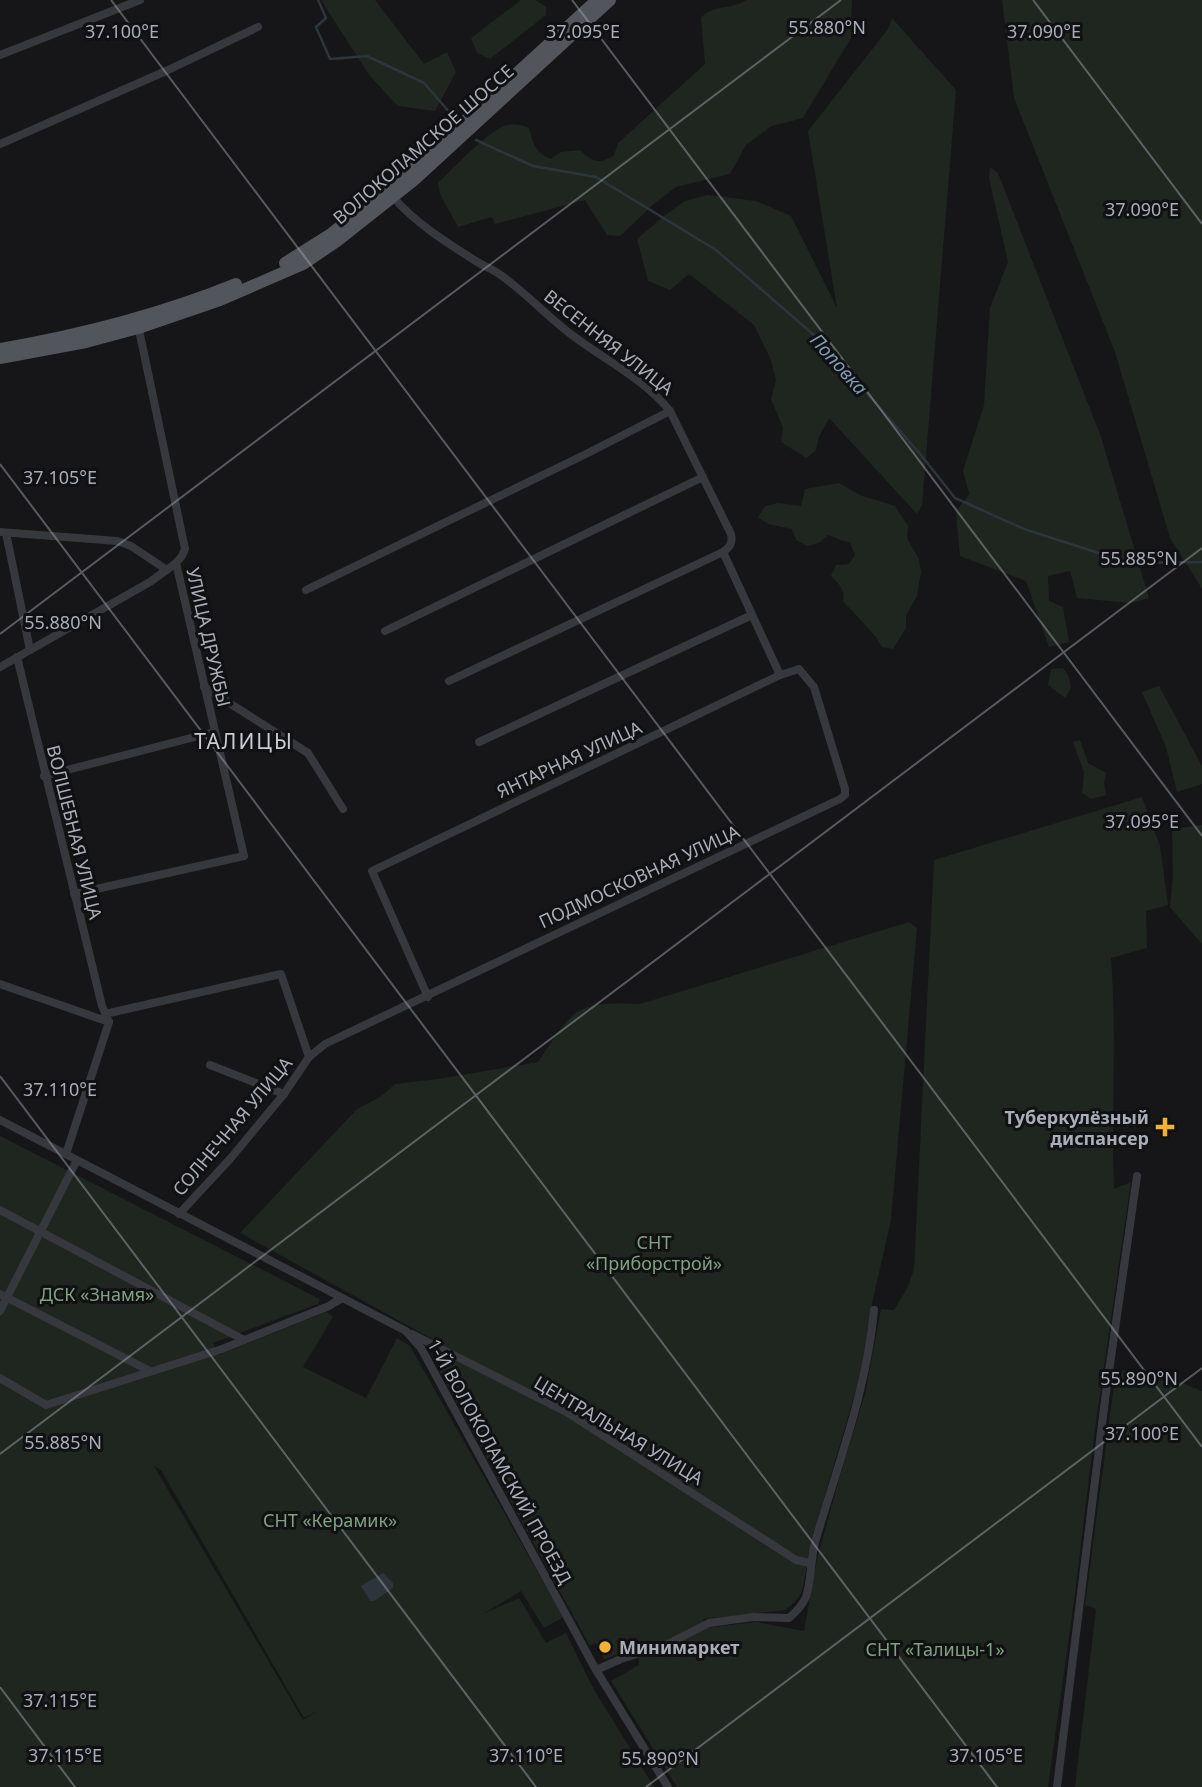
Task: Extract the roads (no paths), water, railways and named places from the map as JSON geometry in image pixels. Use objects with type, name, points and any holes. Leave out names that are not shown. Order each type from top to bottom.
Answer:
[{"type":"main road","name":"ВОЛОКОЛАМСКОЕ ШОССЕ","points":[[0,358],[86,342],[137,324],[281,266],[313,247],[407,174],[597,0]]},
{"type":"main road","name":"ВОЛОКОЛАМСКОЕ ШОССЕ","points":[[0,349],[137,324],[220,300],[303,264],[393,197],[610,0]]},
{"type":"street","points":[[0,55],[140,0]]},
{"type":"street","points":[[0,144],[258,27]]},
{"type":"street","name":"ВЕСЕННЯЯ УЛИЦА","points":[[393,197],[400,206],[437,234],[479,263],[501,274],[572,335],[646,387],[670,411],[731,534],[729,547],[723,552],[780,676]]},
{"type":"street","name":"УЛИЦА ДРУЖБЫ","points":[[74,894],[244,856],[176,563],[185,549],[137,324]]},
{"type":"street","points":[[306,590],[574,461],[670,411]]},
{"type":"street","points":[[385,631],[703,477]]},
{"type":"street","points":[[30,650],[3,533],[117,541],[131,546],[167,570]]},
{"type":"street","points":[[449,681],[723,552]]},
{"type":"street","points":[[0,667],[176,563]]},
{"type":"street","points":[[479,742],[752,615]]},
{"type":"street","name":"ВОЛШЕБНАЯ УЛИЦА","points":[[17,657],[44,776],[107,1018]]},
{"type":"street","name":"ПОДМОСКОВНАЯ УЛИЦА","points":[[309,1058],[325,1044],[845,795],[814,687],[799,669],[780,676]]},
{"type":"street","name":"ЯНТАРНАЯ УЛИЦА","points":[[428,997],[372,871],[780,676]]},
{"type":"street","points":[[204,687],[308,753],[343,809]]},
{"type":"street","points":[[44,776],[214,732]]},
{"type":"street","points":[[0,985],[107,1018],[281,974],[309,1058]]},
{"type":"street","points":[[66,1154],[107,1018]]},
{"type":"street","name":"СОЛНЕЧНАЯ УЛИЦА","points":[[178,1214],[284,1094],[309,1058]]},
{"type":"street","points":[[210,1065],[284,1094]]},
{"type":"street","name":"1-Й ВОЛОКОЛАМСКИЙ ПРОЕЗД","points":[[0,1120],[407,1331],[426,1356],[596,1670],[668,1787]]},
{"type":"street","points":[[0,1311],[3,1296],[77,1160]]},
{"type":"street","points":[[1057,1787],[1106,1392],[1137,1176]]},
{"type":"street","points":[[0,1210],[244,1340]]},
{"type":"street","points":[[3,1296],[150,1371]]},
{"type":"street","points":[[0,1378],[46,1405],[244,1340],[329,1306],[342,1298]]},
{"type":"street","points":[[596,1670],[666,1645],[709,1623],[753,1617],[789,1618],[798,1611],[805,1598],[810,1563],[859,1398],[871,1349],[874,1310]]},
{"type":"street","name":"ЦЕНТРАЛЬНАЯ УЛИЦА","points":[[407,1331],[568,1413],[796,1560],[810,1563]]},
{"type":"waterway","name":"Поповка","points":[[318,0],[326,18],[316,27],[330,59],[367,56],[424,83],[451,114]]},
{"type":"waterway","name":"Поповка","points":[[476,140],[533,166],[596,177],[716,250],[823,343],[955,498],[1024,529],[1130,563],[1202,562]]},
{"type":"place","name":"Туберкулёзный диспансер","points":[[1165,1127]]},
{"type":"place","name":"Минимаркет","points":[[605,1647]]},
{"type":"district","name":"ТАЛИЦЫ","points":[[244,741]]},
{"type":"park label","name":"СНТ «Приборстрой»","points":[[654,1252]]},
{"type":"park label","name":"ДСК «Знамя»","points":[[97,1294]]},
{"type":"park label","name":"СНТ «Керамик»","points":[[330,1520]]},
{"type":"park label","name":"СНТ «Талицы-1»","points":[[935,1649]]}]
